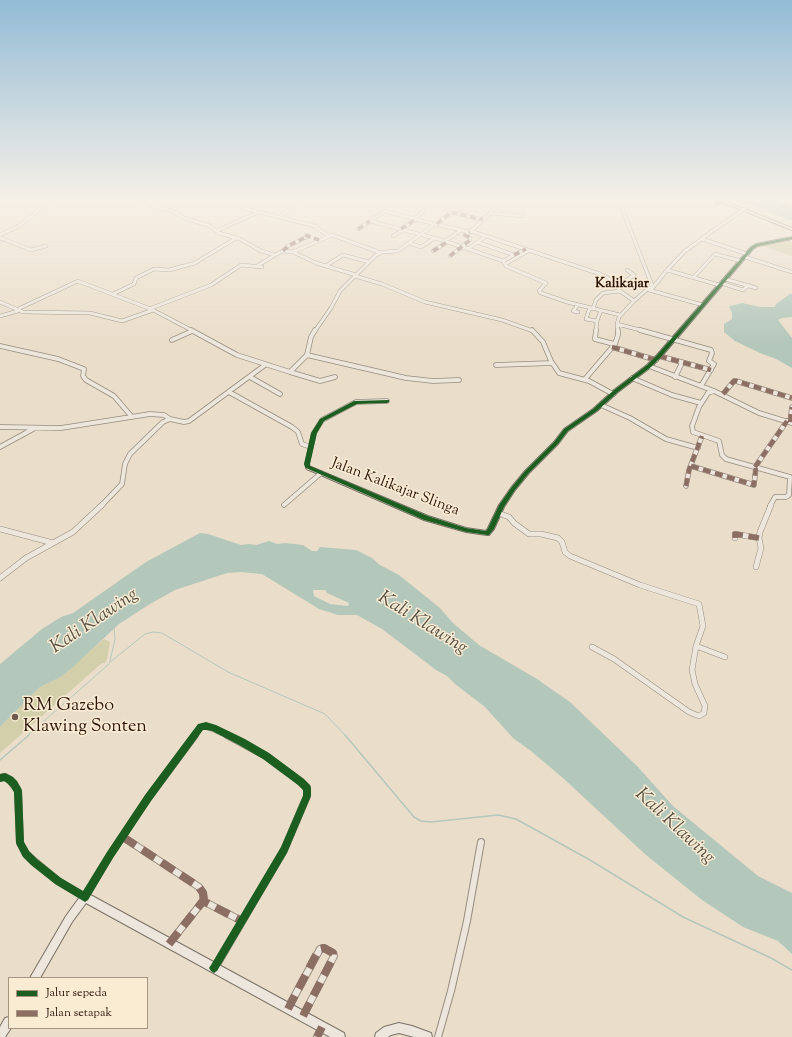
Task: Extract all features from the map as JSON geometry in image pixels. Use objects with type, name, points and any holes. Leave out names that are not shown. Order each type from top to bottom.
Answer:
[{"type":"street","points":[[23,246],[31,250],[45,246]]},
{"type":"street","points":[[113,294],[134,284],[136,278],[154,269],[169,270],[195,263],[222,246]]},
{"type":"street","points":[[252,246],[275,255]]},
{"type":"street","points":[[258,266],[283,251],[288,246]]},
{"type":"street","points":[[294,252],[306,246]]},
{"type":"street","points":[[362,246],[381,253]]},
{"type":"street","points":[[290,372],[307,354],[310,340],[314,332],[331,308],[340,291],[369,262],[381,253],[398,250],[405,246]]},
{"type":"street","points":[[432,251],[439,246]]},
{"type":"street","points":[[468,249],[471,246]]},
{"type":"street","points":[[490,246],[514,255]]},
{"type":"street","points":[[504,251],[512,246]]},
{"type":"street","points":[[518,246],[600,274],[610,280],[620,291],[634,301]]},
{"type":"street","points":[[637,246],[643,262],[646,264],[652,285],[649,290]]},
{"type":"street","points":[[585,379],[618,338],[618,324],[620,315],[634,301],[658,283],[678,257],[692,246]]},
{"type":"street","points":[[722,246],[792,272]]},
{"type":"street","name":"Jalan Kalikajar Slinga","points":[[309,468],[426,518],[466,530],[484,533],[490,531],[498,513],[513,489],[566,430],[601,405],[658,358],[720,284],[755,246]]},
{"type":"street","points":[[450,256],[463,247],[503,262],[546,283],[539,291],[541,293],[578,305],[620,315]]},
{"type":"street","points":[[503,262],[514,255],[528,250]]},
{"type":"street","points":[[503,262],[528,250]]},
{"type":"street","points":[[283,251],[294,252],[316,263],[327,265],[382,284],[425,302],[502,320],[532,330],[543,342],[552,363],[558,372],[585,379],[613,394]]},
{"type":"street","points":[[694,277],[715,254],[741,261]]},
{"type":"street","points":[[327,265],[343,255],[369,262]]},
{"type":"street","points":[[0,302],[17,310],[90,313],[122,321],[211,285],[241,265],[262,267]]},
{"type":"street","points":[[617,287],[634,275],[626,270]]},
{"type":"street","points":[[667,270],[743,290],[748,285]]},
{"type":"street","points":[[725,279],[756,288]]},
{"type":"street","points":[[0,316],[17,310],[75,281],[81,281],[157,312],[237,355],[320,381],[335,377]]},
{"type":"street","points":[[649,290],[703,305]]},
{"type":"street","points":[[597,321],[586,319],[589,310],[593,308],[601,295],[620,291]]},
{"type":"street","points":[[578,305],[573,311],[578,312]]},
{"type":"street","points":[[601,310],[597,321],[595,339],[613,346],[711,370]]},
{"type":"street","points":[[618,324],[711,350],[712,353],[709,361],[714,364],[701,386]]},
{"type":"street","points":[[172,340],[192,331]]},
{"type":"street","points":[[0,346],[58,359],[84,369],[83,376],[86,380],[114,396],[132,417]]},
{"type":"street","points":[[307,354],[406,378],[433,381],[459,380]]},
{"type":"street","points":[[496,365],[552,363]]},
{"type":"street","points":[[0,427],[61,428],[160,414],[170,419],[184,422],[189,421],[265,365]]},
{"type":"street","points":[[676,377],[681,365]]},
{"type":"street","points":[[649,366],[722,394],[759,413],[790,422]]},
{"type":"street","points":[[250,377],[280,394]]},
{"type":"street","points":[[632,378],[672,395],[701,403]]},
{"type":"street","points":[[722,394],[734,381],[736,381],[792,398]]},
{"type":"street","points":[[714,391],[708,393],[701,403],[692,429],[696,434],[719,441],[722,455],[726,459],[790,477],[789,495],[786,497],[775,497],[773,499],[759,538],[761,548],[756,568]]},
{"type":"street","points":[[229,392],[292,427],[298,432],[303,445],[311,447]]},
{"type":"street","points":[[309,468],[307,464],[314,433],[318,425],[328,415],[356,402],[387,401]]},
{"type":"street","points":[[601,405],[630,418],[666,439],[698,448]]},
{"type":"street","points":[[691,466],[754,485],[756,467],[790,422],[792,407]]},
{"type":"street","points":[[0,578],[26,558],[73,532],[115,494],[122,484],[125,464],[130,454],[163,422],[170,419]]},
{"type":"street","points":[[0,447],[34,428]]},
{"type":"street","points":[[686,486],[691,466],[702,436]]},
{"type":"street","points":[[284,505],[321,473]]},
{"type":"street","points":[[498,513],[507,516],[530,534],[541,534],[550,538],[558,538],[562,542],[564,550],[570,556],[640,585],[700,604],[703,626],[692,663],[693,677],[706,706],[704,713],[699,716],[689,712],[614,659],[592,648]]},
{"type":"street","points":[[0,529],[53,543]]},
{"type":"street","points":[[735,538],[735,534],[759,538]]},
{"type":"street","points":[[696,646],[725,657]]},
{"type":"street","points":[[36,977],[69,919],[162,779],[201,728],[209,727],[229,735],[255,749],[275,762],[305,786],[308,791],[284,850],[214,968]]},
{"type":"street","points":[[2,776],[14,784],[18,791],[18,833],[20,843],[26,854],[58,881],[340,1037]]},
{"type":"street","points":[[123,836],[199,887],[203,893],[204,901]]},
{"type":"street","points":[[438,1037],[452,991],[467,921],[481,842]]},
{"type":"street","points":[[170,944],[200,904],[204,901]]},
{"type":"street","points":[[204,901],[242,921]]},
{"type":"street","points":[[288,1008],[316,955],[320,949],[324,948],[333,953],[333,958],[303,1016]]},
{"type":"street","points":[[0,1036],[8,1024]]},
{"type":"street","points":[[317,1037],[322,1027]]},
{"type":"street","points":[[380,1037],[388,1031],[399,1028],[412,1031],[426,1037]]},
{"type":"shaded area","points":[[764,246],[792,246],[792,256]]},
{"type":"shaded area","points":[[104,639],[110,642],[105,663],[102,663],[0,753],[0,727],[40,687],[59,678]]},
{"type":"water","points":[[792,294],[792,317],[778,320],[792,338],[792,368],[776,359],[735,341],[724,332],[724,324],[732,319],[732,312],[729,307],[742,303],[760,307],[775,307],[776,304]]},
{"type":"water","name":"Kali Klawing","points":[[200,533],[208,534],[241,545],[256,545],[269,541],[277,544],[285,543],[303,545],[312,551],[317,551],[320,547],[356,550],[372,558],[380,565],[399,575],[440,608],[453,623],[479,645],[537,679],[570,702],[638,767],[673,806],[758,876],[792,893],[792,954],[778,941],[743,927],[702,900],[646,855],[564,779],[513,738],[485,707],[447,676],[436,670],[382,629],[357,615],[338,615],[319,609],[262,574],[241,572],[227,573],[175,590],[150,604],[119,624],[59,678],[40,687],[0,727],[0,664],[42,629],[61,617],[73,613],[146,562]],"holes":[[[314,590],[325,590],[327,593],[349,603],[348,606],[330,604],[314,596]]]},
{"type":"waterway","name":"Kali Klawing","points":[[110,661],[115,639],[114,627]]},
{"type":"waterway","points":[[109,663],[145,634],[153,632],[162,633],[228,672],[325,714],[346,736]]},
{"type":"waterway","points":[[27,736],[109,664]]},
{"type":"waterway","points":[[0,760],[29,735]]},
{"type":"waterway","points":[[345,735],[414,817],[421,821],[431,822],[498,815],[516,819],[590,860],[683,917],[771,958],[792,970]]},
{"type":"marked path","points":[[283,251],[288,246]]},
{"type":"marked path","points":[[433,251],[440,246]]},
{"type":"marked path","points":[[450,256],[462,246]]},
{"type":"marked path","points":[[514,255],[526,249]]},
{"type":"marked path","points":[[612,347],[656,360]]},
{"type":"marked path","points":[[659,356],[711,370]]},
{"type":"marked path","points":[[723,394],[734,381],[736,381],[792,398]]},
{"type":"marked path","points":[[790,422],[792,407]]},
{"type":"marked path","points":[[755,467],[787,421]]},
{"type":"marked path","points":[[686,486],[689,470],[702,436]]},
{"type":"marked path","points":[[691,466],[754,485],[756,467]]},
{"type":"marked path","points":[[735,538],[735,534],[759,538]]},
{"type":"marked path","points":[[123,837],[199,887],[203,893],[204,901]]},
{"type":"marked path","points":[[169,944],[203,901],[242,921]]},
{"type":"marked path","points":[[288,1009],[316,955],[320,949],[324,948],[333,953],[333,958],[303,1016]]},
{"type":"marked path","points":[[317,1037],[322,1027]]},
{"type":"cycle path","points":[[387,401],[356,402],[322,420],[314,433],[307,464],[308,467],[426,518],[466,530],[487,533],[491,529],[501,506],[513,489],[527,472],[556,443],[566,430],[595,410],[616,391],[649,366],[755,246]]},
{"type":"cycle path","points":[[0,778],[5,777],[10,780],[18,791],[20,843],[26,854],[58,881],[85,897],[110,855],[148,798],[201,727],[206,726],[213,728],[242,742],[266,756],[301,782],[307,788],[307,796],[284,850],[214,968]]},
{"type":"place","name":"RM Gazebo Klawing Sonten","points":[[15,717]]},
{"type":"district","name":"Kalikajar","points":[[622,285]]}]
